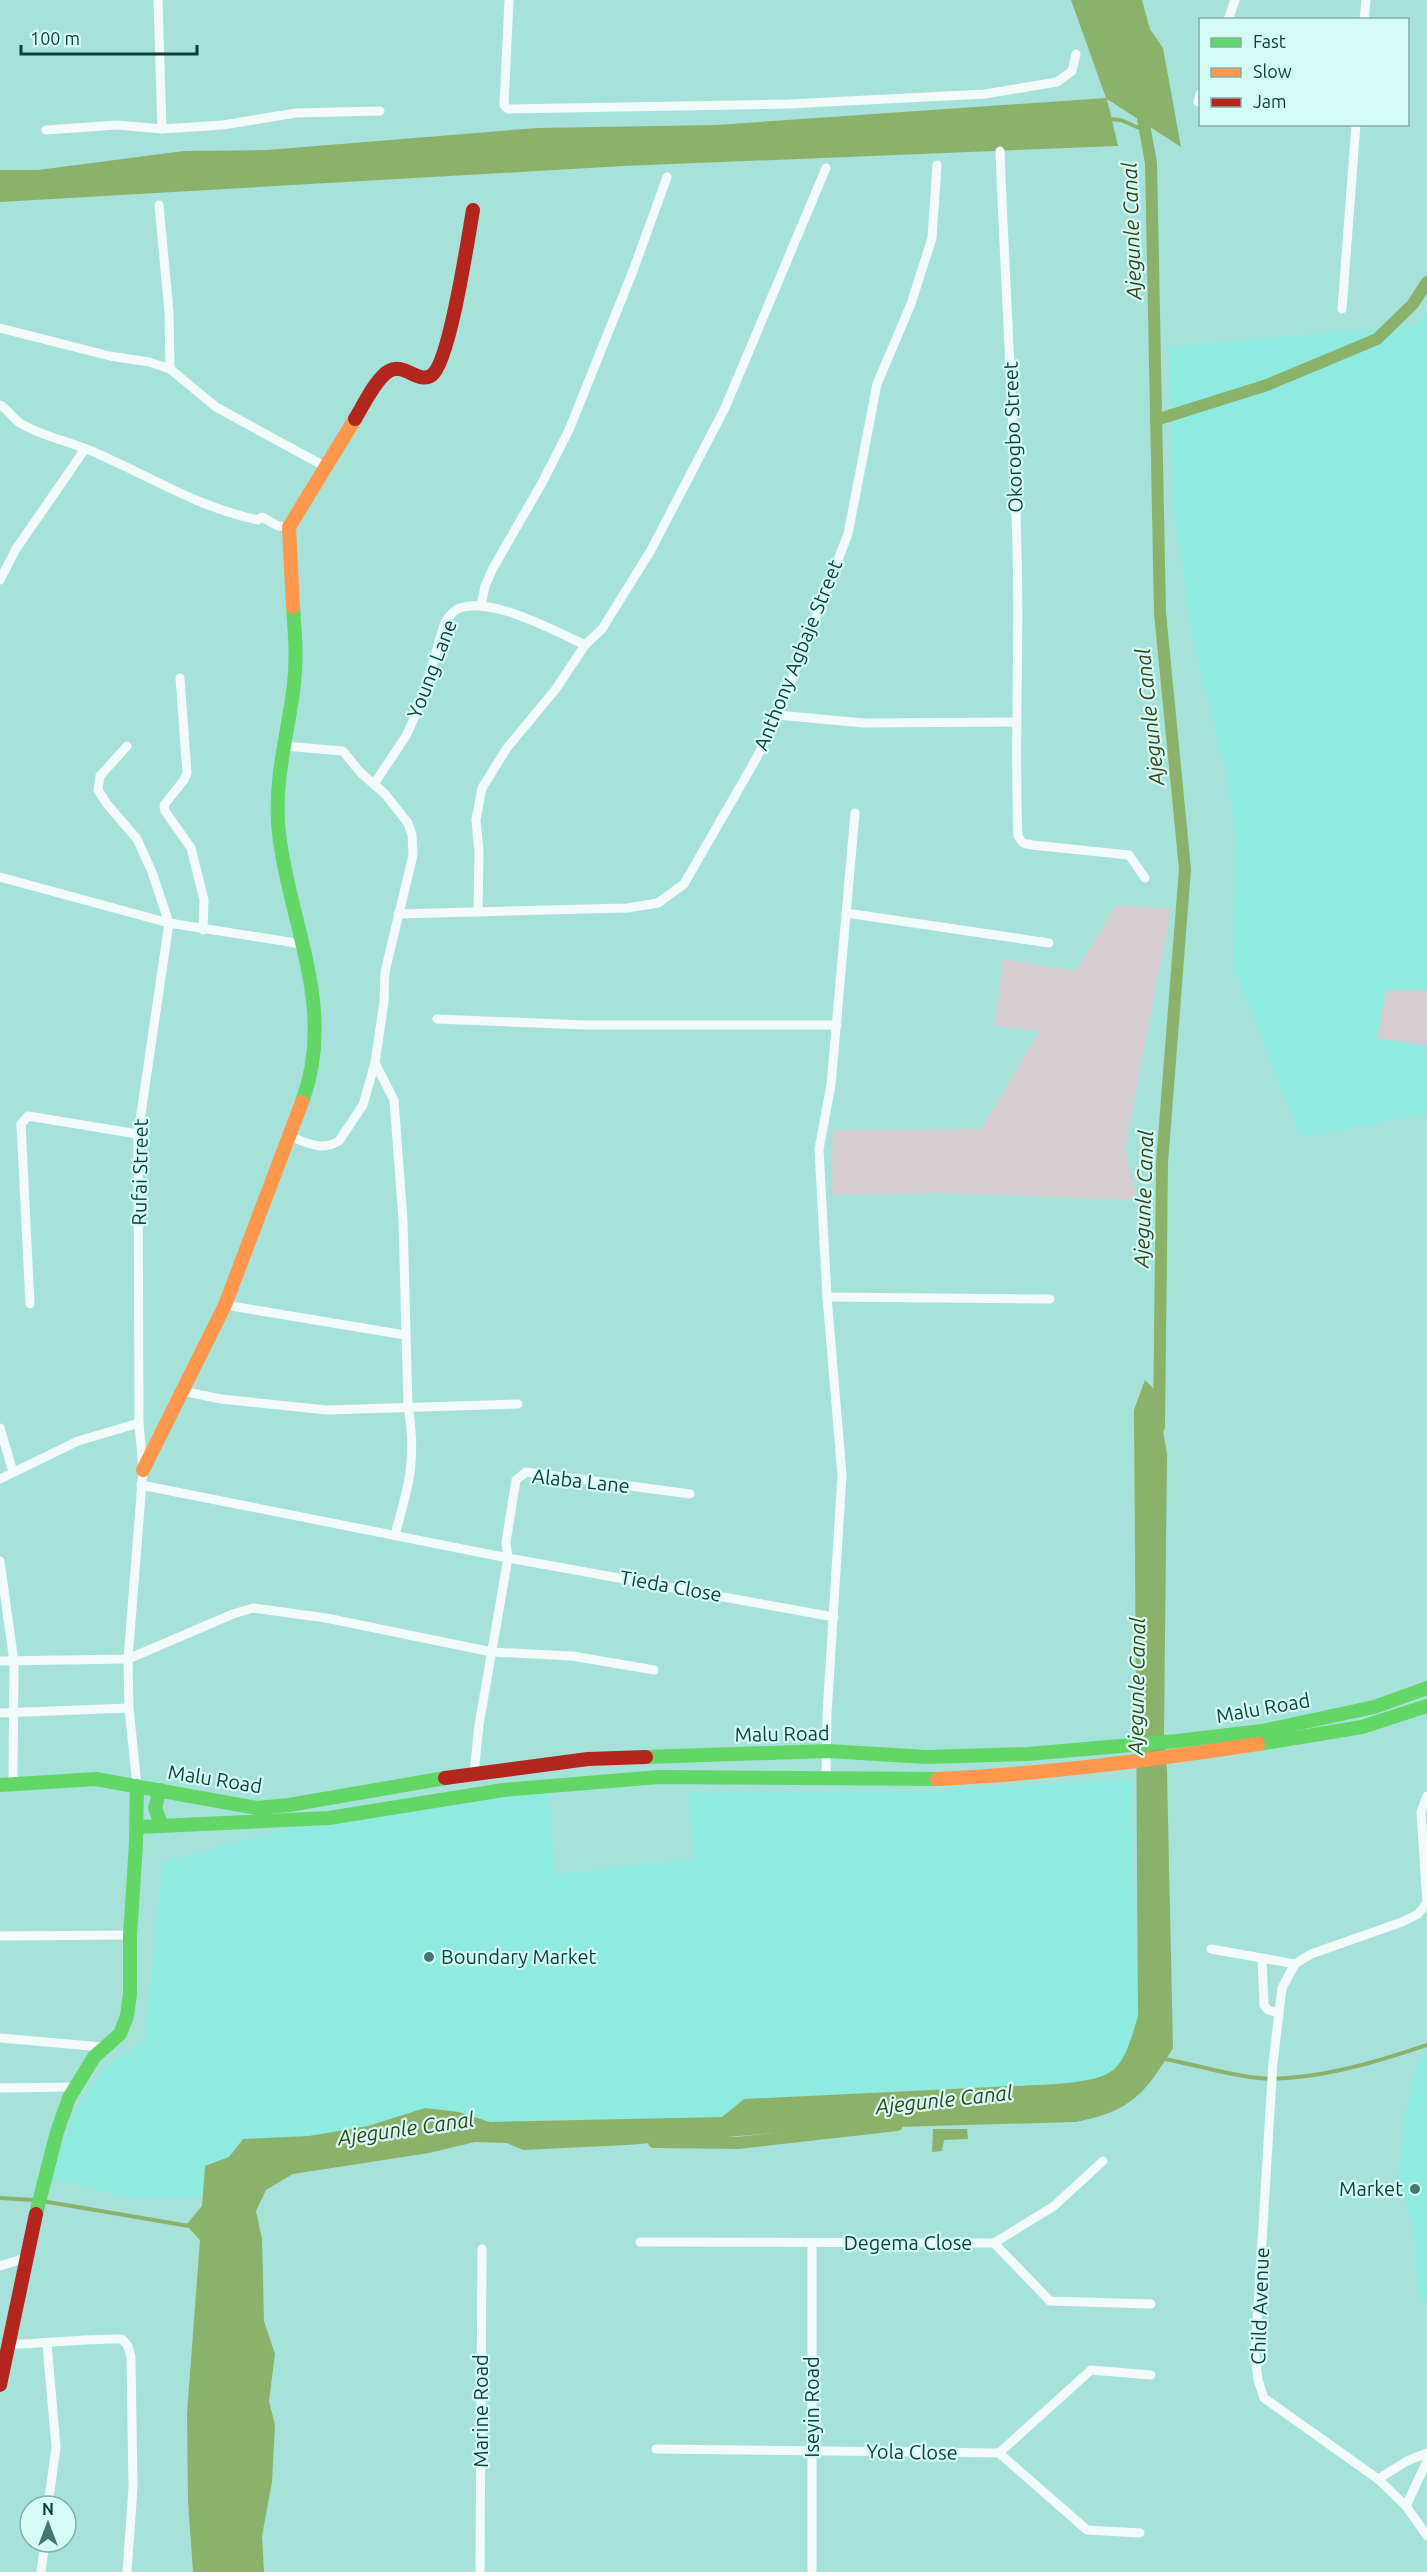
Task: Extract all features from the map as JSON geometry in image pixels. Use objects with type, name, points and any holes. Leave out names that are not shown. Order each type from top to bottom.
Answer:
[{"type":"main road","points":[[143,1470],[225,1305],[260,1218],[288,1136],[309,1084],[315,1046],[316,1017],[313,986],[287,887],[279,832],[277,789],[279,767],[294,686],[296,653],[289,527],[324,466],[389,368],[398,367],[420,377],[431,376],[437,371],[450,329],[473,210]]},
{"type":"main road","name":"Malu Road","points":[[139,1827],[329,1818],[503,1790],[659,1777],[926,1780],[1022,1775],[1124,1764],[1178,1748],[1374,1707],[1427,1688]]},
{"type":"main road","name":"Malu Road","points":[[7,1784],[96,1779],[257,1808],[289,1805],[503,1769],[641,1756],[828,1751],[926,1757],[1028,1754],[1123,1745],[1178,1748],[1352,1729],[1427,1706]]},
{"type":"main road","points":[[503,1769],[503,1790]]},
{"type":"main road","points":[[0,2385],[32,2229],[47,2168],[73,2087],[103,2047],[119,2037],[124,2027],[129,2003],[130,1935],[139,1827],[132,1785]]},
{"type":"main road","points":[[160,1790],[155,1808],[162,1826]]},
{"type":"street","points":[[158,0],[162,129]]},
{"type":"street","points":[[509,0],[508,50],[502,95],[504,105],[508,109],[789,104],[985,94],[1057,82],[1072,71],[1076,54]]},
{"type":"street","points":[[1229,18],[1235,0]]},
{"type":"street","points":[[1364,18],[1366,0]]},
{"type":"street","points":[[46,130],[117,125],[162,129],[223,125],[296,113],[380,111]]},
{"type":"street","points":[[1342,309],[1356,126]]},
{"type":"street","name":"Okorogbo Street","points":[[1000,151],[1017,549],[1019,653],[1015,770],[1018,836],[1023,843],[1123,853],[1133,858],[1145,878]]},
{"type":"street","name":"Anthony Agbaje Street","points":[[398,914],[627,908],[658,903],[684,884],[756,759],[778,715],[848,534],[877,384],[911,304],[932,238],[937,165]]},
{"type":"street","points":[[478,912],[476,820],[482,788],[507,748],[555,690],[585,645],[602,629],[651,550],[725,408],[826,168]]},
{"type":"street","points":[[481,606],[485,586],[493,568],[542,483],[569,429],[633,271],[667,177]]},
{"type":"street","points":[[159,205],[169,312],[170,369]]},
{"type":"street","points":[[0,328],[110,356],[149,362],[170,369],[216,407],[324,466]]},
{"type":"street","points":[[0,405],[8,410],[18,422],[85,449],[186,498],[235,515],[258,520],[262,517],[278,526],[289,527]]},
{"type":"street","points":[[0,580],[16,549],[85,449]]},
{"type":"street","name":"Young Lane","points":[[374,784],[406,736],[420,703],[449,615],[457,609],[481,606],[525,616],[585,645]]},
{"type":"street","points":[[180,678],[187,773],[164,805],[165,811],[191,848],[204,900],[203,930]]},
{"type":"street","points":[[778,715],[863,723],[1016,722]]},
{"type":"street","points":[[127,746],[100,776],[98,790],[137,839],[152,872],[169,923]]},
{"type":"street","points":[[284,746],[343,751],[408,823],[412,835],[413,855],[385,972],[384,1002],[375,1063],[363,1105],[339,1141],[326,1148],[288,1136]]},
{"type":"street","points":[[826,1778],[827,1714],[842,1475],[827,1296],[819,1149],[831,1085],[855,813]]},
{"type":"street","points":[[0,877],[169,923],[302,944]]},
{"type":"street","points":[[846,913],[1049,944]]},
{"type":"street","name":"Rufai Street","points":[[132,1785],[128,1659],[143,1470],[139,1423],[138,1134],[169,923]]},
{"type":"street","points":[[437,1019],[585,1025],[837,1025]]},
{"type":"street","points":[[375,1063],[394,1100],[403,1220],[408,1407],[413,1435],[413,1459],[409,1485],[395,1534]]},
{"type":"street","points":[[30,1304],[21,1124],[28,1116],[138,1134]]},
{"type":"street","points":[[827,1296],[1050,1299]]},
{"type":"street","points":[[225,1305],[405,1335]]},
{"type":"street","points":[[182,1391],[221,1399],[327,1410],[518,1404]]},
{"type":"street","points":[[0,1479],[78,1441],[139,1423]]},
{"type":"street","points":[[0,1428],[13,1472]]},
{"type":"street","name":"Alaba Lane","points":[[508,1558],[506,1542],[513,1490],[516,1480],[526,1472],[690,1494]]},
{"type":"street","name":"Tieda Close","points":[[141,1485],[508,1558],[834,1617]]},
{"type":"street","points":[[474,1773],[479,1725],[508,1558]]},
{"type":"street","points":[[0,1562],[14,1662],[7,1784]]},
{"type":"street","points":[[0,1661],[128,1659],[233,1614],[253,1608],[326,1618],[492,1652],[572,1656],[654,1670]]},
{"type":"street","points":[[0,1713],[129,1708]]},
{"type":"street","points":[[1211,1949],[1295,1964],[1311,1954],[1402,1922],[1418,1914],[1427,1903],[1421,1812],[1427,1796]]},
{"type":"street","points":[[0,1935],[130,1935]]},
{"type":"street","points":[[1262,1959],[1264,2005],[1270,2012],[1279,2013]]},
{"type":"street","name":"Child Avenue","points":[[1295,1964],[1282,1988],[1273,2062],[1255,2354],[1258,2380],[1264,2398],[1378,2479],[1406,2506],[1427,2536]]},
{"type":"street","points":[[0,2038],[103,2047]]},
{"type":"street","points":[[0,2088],[73,2087]]},
{"type":"street","points":[[994,2243],[1054,2206],[1103,2161]]},
{"type":"street","name":"Degema Close","points":[[639,2242],[994,2243],[1050,2301],[1152,2304]]},
{"type":"street","name":"Iseyin Road","points":[[812,2243],[812,2572]]},
{"type":"street","name":"Marine Road","points":[[480,2572],[482,2249]]},
{"type":"street","points":[[0,2266],[25,2258]]},
{"type":"street","points":[[10,2344],[122,2339],[128,2346],[131,2357],[133,2488],[127,2572]]},
{"type":"street","points":[[47,2344],[56,2447],[50,2494]]},
{"type":"street","points":[[1140,2533],[1087,2530],[999,2453],[1091,2370],[1150,2374]]},
{"type":"street","name":"Yola Close","points":[[656,2449],[999,2453]]},
{"type":"street","points":[[1378,2479],[1407,2461],[1427,2453]]},
{"type":"street","points":[[1406,2506],[1427,2461]]},
{"type":"street","points":[[41,2572],[43,2554]]},
{"type":"shaded area","points":[[1427,314],[1427,1113],[1301,1138],[1234,967],[1235,828],[1227,777],[1193,641],[1174,510],[1169,347],[1416,325]]},
{"type":"shaded area","points":[[1116,905],[1171,909],[1125,1147],[1137,1200],[939,1193],[831,1195],[833,1130],[981,1129],[1040,1031],[995,1026],[1003,959],[1076,971]]},
{"type":"shaded area","points":[[1386,990],[1427,990],[1427,1046],[1377,1038]]},
{"type":"shaded area","points":[[1131,1779],[1138,2016],[1129,2047],[1119,2066],[1098,2080],[744,2099],[722,2117],[490,2122],[459,2112],[309,2136],[243,2139],[229,2157],[205,2167],[202,2197],[125,2197],[51,2178],[75,2112],[93,2084],[113,2061],[145,2041],[163,1862],[315,1821],[549,1791],[555,1874],[694,1860],[688,1793],[927,1791]]},
{"type":"shaded area","name":"Market","points":[[1427,2054],[1427,2299],[1418,2298],[1414,2230],[1398,2176],[1405,2115],[1419,2058]]},
{"type":"water","points":[[1071,0],[1142,0],[1150,29],[1163,48],[1181,147],[1107,99],[1118,146],[623,166],[0,202],[0,170],[38,170],[184,151],[267,150],[537,128],[716,125],[1106,98]]},
{"type":"water","points":[[1145,1380],[1156,1391],[1167,1454],[1164,1733],[1167,1772],[1173,2048],[1153,2078],[1144,2089],[1123,2106],[1095,2118],[1076,2122],[825,2129],[627,2145],[523,2150],[507,2143],[475,2142],[429,2153],[293,2174],[266,2190],[256,2211],[262,2239],[264,2321],[275,2354],[269,2401],[275,2425],[272,2482],[262,2536],[264,2572],[193,2572],[188,2501],[187,2413],[200,2240],[186,2225],[202,2206],[205,2166],[229,2157],[243,2139],[309,2136],[368,2126],[425,2108],[459,2112],[490,2122],[722,2117],[744,2099],[1057,2084],[1093,2079],[1114,2070],[1127,2050],[1138,2016],[1134,1410]]},
{"type":"water","points":[[933,2129],[967,2129],[968,2139],[944,2140],[942,2151],[932,2152]]},
{"type":"waterway","name":"Ajegunle Canal","points":[[1141,107],[1151,163],[1160,613],[1185,869],[1162,1163],[1159,1427]]},
{"type":"waterway","points":[[1109,119],[1121,120],[1146,131]]},
{"type":"waterway","points":[[1156,420],[1267,385],[1377,339],[1413,304],[1427,282]]},
{"type":"waterway","points":[[1164,2059],[1250,2077],[1293,2078],[1363,2065],[1427,2045]]},
{"type":"waterway","name":"Ajegunle Canal","points":[[654,2142],[738,2143],[897,2125]]},
{"type":"waterway","points":[[0,2198],[35,2200]]},
{"type":"waterway","points":[[42,2201],[189,2226]]},
{"type":"traffic: fast","points":[[293,607],[295,674],[282,758],[278,814],[285,868],[308,968],[313,1001],[315,1034],[312,1068],[302,1102]]},
{"type":"traffic: fast","points":[[646,1757],[828,1751],[926,1757],[1028,1754],[1177,1741],[1262,1731],[1374,1707],[1427,1688]]},
{"type":"traffic: fast","points":[[1258,1744],[1362,1727],[1427,1706]]},
{"type":"traffic: fast","points":[[139,1827],[329,1818],[503,1790],[659,1777],[937,1779]]},
{"type":"traffic: fast","points":[[0,1785],[96,1779],[257,1808],[289,1805],[445,1778]]},
{"type":"traffic: fast","points":[[36,2214],[57,2132],[69,2098],[94,2057],[120,2034],[127,2016],[130,1994],[130,1936],[137,1786]]},
{"type":"traffic: fast","points":[[160,1790],[155,1808],[162,1826]]},
{"type":"traffic: slow","points":[[293,607],[289,527],[355,419]]},
{"type":"traffic: slow","points":[[143,1470],[225,1305],[302,1102]]},
{"type":"traffic: slow","points":[[937,1779],[1098,1766],[1258,1744]]},
{"type":"traffic: jam","points":[[355,419],[375,386],[389,371],[400,369],[417,376],[427,377],[432,375],[439,365],[452,324],[473,210]]},
{"type":"traffic: jam","points":[[445,1778],[588,1759],[646,1757]]},
{"type":"traffic: jam","points":[[0,2385],[36,2214]]},
{"type":"place","name":"Boundary Market","points":[[429,1957]]},
{"type":"place","name":"Market","points":[[1415,2189]]}]
